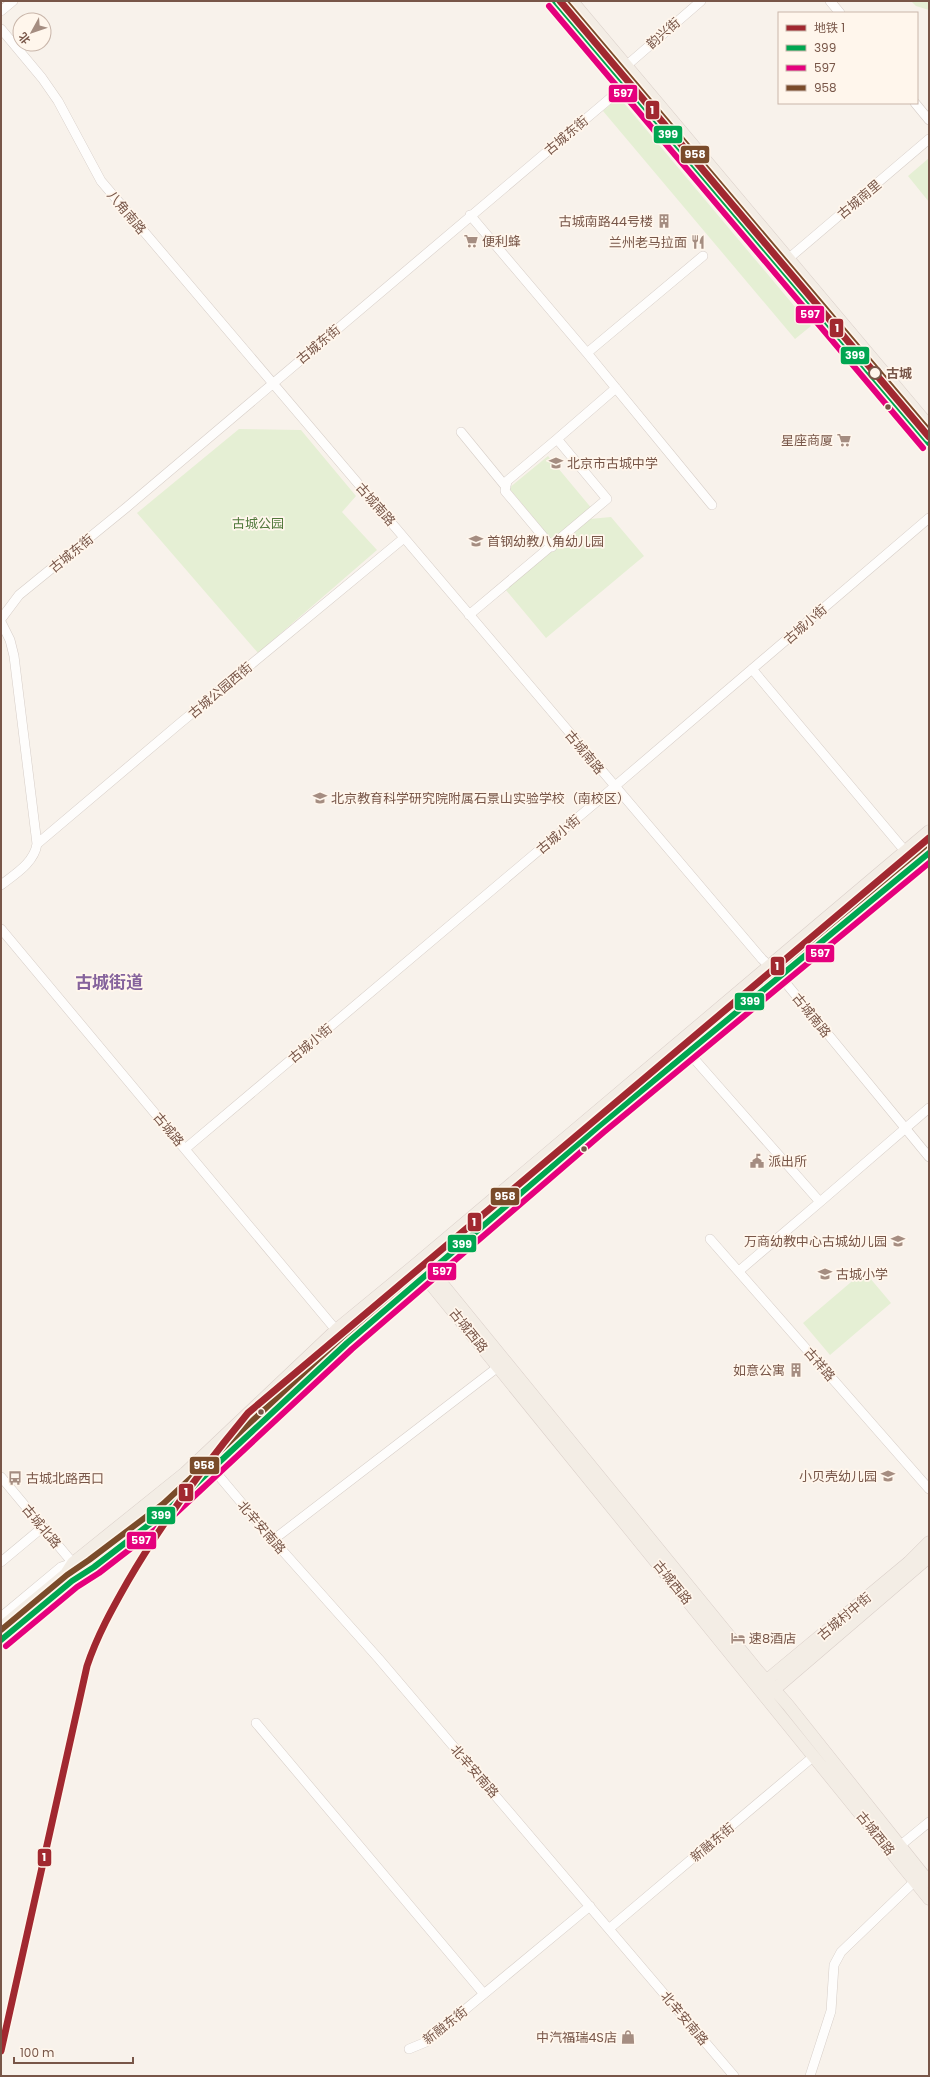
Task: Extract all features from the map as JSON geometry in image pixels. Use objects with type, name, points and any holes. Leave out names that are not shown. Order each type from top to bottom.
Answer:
[{"type":"main road","points":[[556,1],[929,443]]},
{"type":"main road","points":[[572,1],[929,426]]},
{"type":"main road","points":[[1,1628],[66,1574],[73,1563],[185,1473],[336,1330],[419,1262],[929,831]]},
{"type":"main road","points":[[1,1640],[82,1574],[168,1510],[347,1343],[428,1273],[599,1126],[929,853]]},
{"type":"main road","name":"古城西路","points":[[419,1262],[896,1849],[915,1881],[929,1899]]},
{"type":"main road","name":"古城西路","points":[[428,1273],[498,1367],[766,1688],[814,1756],[896,1849],[929,1882]]},
{"type":"main road","name":"古城村中街","points":[[766,1688],[909,1562],[929,1542]]},
{"type":"main road","name":"古城村中街","points":[[766,1688],[929,1557]]},
{"type":"street","points":[[1,11],[13,1]]},
{"type":"street","name":"韵兴街","points":[[626,66],[700,1]]},
{"type":"street","points":[[830,1],[839,12]]},
{"type":"street","name":"八角南路","points":[[1,29],[42,78],[58,101],[101,181],[272,383]]},
{"type":"street","points":[[626,66],[626,84]]},
{"type":"street","name":"古城东街","points":[[1,886],[32,860],[37,844],[14,656],[10,640],[1,621],[19,595],[127,507],[626,84]]},
{"type":"street","points":[[916,104],[929,120]]},
{"type":"street","name":"古城南里","points":[[788,259],[929,139]]},
{"type":"street","points":[[470,215],[588,353],[712,505]]},
{"type":"street","points":[[588,353],[704,256]]},
{"type":"street","name":"古城南路","points":[[272,383],[614,787],[762,959],[780,976],[929,1157]]},
{"type":"street","points":[[552,547],[506,491],[507,481],[616,388]]},
{"type":"street","points":[[461,432],[506,487]]},
{"type":"street","points":[[469,615],[608,499],[557,439]]},
{"type":"street","name":"古城小街","points":[[186,1149],[929,518]]},
{"type":"street","name":"古城公园西街","points":[[37,844],[178,724],[404,538]]},
{"type":"street","points":[[752,669],[905,851]]},
{"type":"street","name":"古城路","points":[[1,929],[336,1330]]},
{"type":"street","points":[[689,1053],[820,1202]]},
{"type":"street","points":[[739,1271],[929,1108]]},
{"type":"street","name":"古祥路","points":[[710,1239],[929,1489]]},
{"type":"street","points":[[273,1540],[498,1367]]},
{"type":"street","name":"北辛安南路","points":[[213,1469],[273,1540],[379,1659],[610,1928],[670,2005],[734,2076]]},
{"type":"street","name":"古城北路","points":[[1,1477],[82,1574]]},
{"type":"street","points":[[1,1562],[43,1527]]},
{"type":"street","points":[[1,1617],[60,1567],[73,1563]]},
{"type":"street","points":[[256,1723],[484,1994]]},
{"type":"street","name":"新融东街","points":[[610,1928],[814,1756]]},
{"type":"street","points":[[896,1849],[929,1822]]},
{"type":"street","points":[[810,2076],[831,2011],[834,1966],[840,1952],[915,1881]]},
{"type":"street","name":"新融东街","points":[[410,2049],[426,2042],[590,1906]]},
{"type":"green space","points":[[911,1],[929,1],[929,10],[916,6]]},
{"type":"green space","points":[[616,100],[623,102],[811,326],[795,339],[603,111]]},
{"type":"green space","points":[[929,158],[929,202],[908,176]]},
{"type":"green space","name":"古城公园","points":[[239,429],[301,430],[356,496],[342,512],[377,550],[258,653],[137,513]]},
{"type":"green space","points":[[548,456],[593,510],[554,542],[509,488]]},
{"type":"green space","points":[[611,517],[644,556],[546,638],[505,589],[590,519]]},
{"type":"green space","points":[[864,1271],[891,1303],[830,1355],[803,1323]]},
{"type":"metro line","name":"1","points":[[560,1],[929,437]]},
{"type":"metro line","name":"1","points":[[1,2051],[87,1666],[100,1633],[141,1559],[170,1515],[216,1453],[248,1413],[929,838]]},
{"type":"transit line","name":"399","points":[[555,1],[929,443]]},
{"type":"transit line","name":"958","points":[[565,1],[929,431]]},
{"type":"transit line","name":"597","points":[[549,6],[923,448]]},
{"type":"transit line","name":"958","points":[[1,1630],[67,1575],[163,1504],[342,1337],[594,1120],[924,847]]},
{"type":"transit line","name":"399","points":[[1,1640],[72,1581],[94,1567],[168,1510],[347,1343],[599,1126],[929,853]]},
{"type":"transit line","name":"597","points":[[6,1646],[77,1587],[99,1573],[173,1516],[352,1349],[604,1132],[929,863]]},
{"type":"place","name":"古城南路44号楼","points":[[664,221]]},
{"type":"place","name":"便利蜂","points":[[471,241]]},
{"type":"place","name":"兰州老马拉面","points":[[698,242]]},
{"type":"place","name":"古城","points":[[875,373]]},
{"type":"place","name":"星座商厦","points":[[844,440]]},
{"type":"place","name":"北京市古城中学","points":[[556,463]]},
{"type":"place","name":"首钢幼教八角幼儿园","points":[[476,541]]},
{"type":"place","name":"北京教育科学研究院附属石景山实验学校（南校区）","points":[[320,798]]},
{"type":"place","name":"派出所","points":[[757,1161]]},
{"type":"place","name":"万商幼教中心古城幼儿园","points":[[898,1241]]},
{"type":"place","name":"古城小学","points":[[825,1274]]},
{"type":"place","name":"如意公寓","points":[[796,1370]]},
{"type":"place","name":"小贝壳幼儿园","points":[[888,1476]]},
{"type":"place","name":"古城北路西口","points":[[15,1478]]},
{"type":"place","name":"速8酒店","points":[[738,1638]]},
{"type":"place","name":"中汽福瑞4S店","points":[[628,2037]]},
{"type":"district","name":"古城街道","points":[[109,982]]}]
